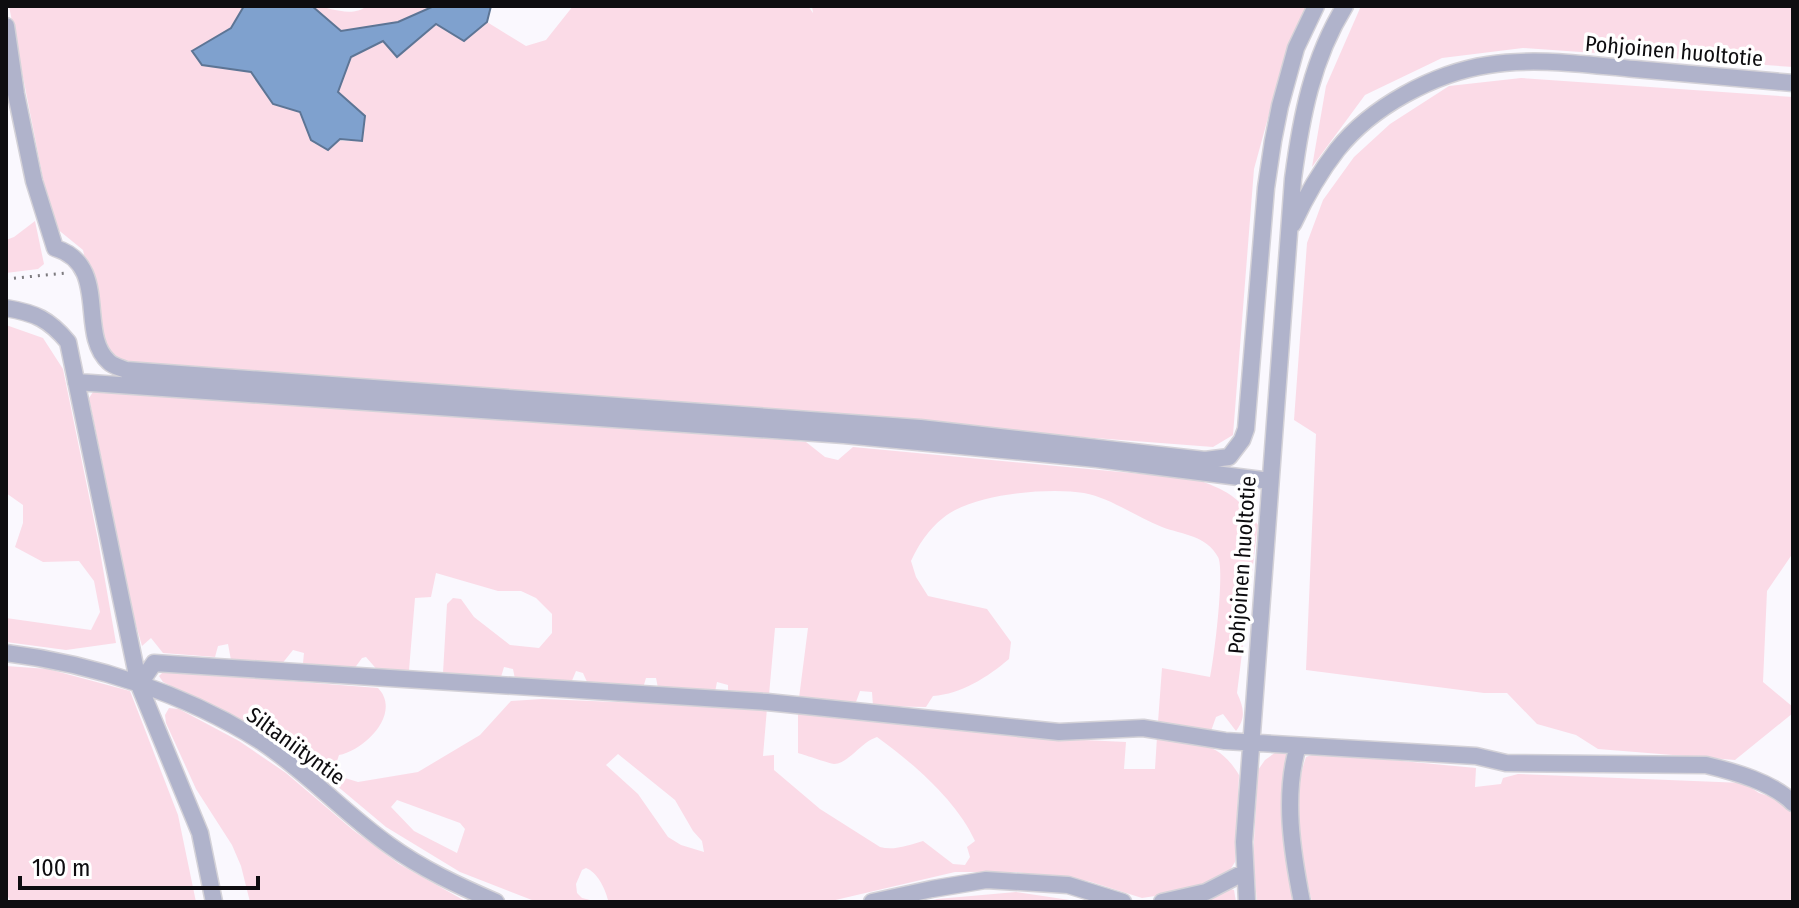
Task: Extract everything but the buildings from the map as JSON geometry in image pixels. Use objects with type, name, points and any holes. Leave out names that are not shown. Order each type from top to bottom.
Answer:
[{"type":"lane","points":[[6,26],[34,181],[55,248],[69,252],[80,262],[89,292],[98,346],[109,363],[126,370],[933,429],[1205,460],[1229,457],[1246,429],[1266,188],[1280,106],[1296,48],[1316,6]]},
{"type":"lane","name":"Pohjoinen huoltotie","points":[[1247,902],[1244,842],[1250,742],[1293,179],[1305,101],[1322,51],[1345,6]]},
{"type":"lane","name":"Pohjoinen huoltotie","points":[[1289,232],[1310,189],[1338,148],[1374,115],[1410,92],[1448,76],[1488,65],[1530,62],[1793,83]]},
{"type":"lane","points":[[6,308],[28,312],[54,324],[68,342],[139,685],[200,833],[214,902]]},
{"type":"lane","points":[[76,382],[844,435],[1097,459],[1270,481]]},
{"type":"lane","name":"Siltaniityntie","points":[[6,653],[53,659],[204,709],[264,743],[389,846],[443,879],[496,902]]},
{"type":"lane","points":[[139,685],[154,663],[767,702],[1059,732],[1143,728],[1225,741],[1476,756],[1506,763],[1706,765],[1782,792],[1793,803]]},
{"type":"lane","points":[[1298,746],[1291,770],[1292,819],[1294,862],[1302,902]]},
{"type":"lane","points":[[1162,902],[1206,892],[1245,872]]},
{"type":"lane","points":[[872,902],[986,880],[1068,885],[1123,902]]},
{"type":"path","points":[[6,279],[83,271]]},
{"type":"shaded area","points":[[9,6],[244,6],[231,28],[193,50],[202,65],[251,72],[273,104],[300,112],[311,140],[362,141],[365,116],[338,92],[351,57],[383,41],[398,56],[436,23],[464,41],[487,22],[526,46],[546,40],[573,6],[808,6],[813,13],[812,6],[1313,6],[1288,45],[1254,169],[1233,435],[1213,447],[125,364],[114,359],[106,350],[83,250],[56,228],[49,209]]},
{"type":"shaded area","points":[[312,6],[347,12],[367,6],[434,6],[398,22],[341,31]]},
{"type":"shaded area","points":[[1361,6],[1793,6],[1793,67],[1523,48],[1442,58],[1365,95],[1312,167],[1326,86]]},
{"type":"shaded area","points":[[1521,78],[1793,97],[1793,553],[1767,591],[1763,682],[1793,707],[1793,713],[1735,760],[1598,749],[1576,735],[1537,724],[1507,693],[1484,693],[1306,670],[1316,434],[1294,420],[1307,243],[1323,200],[1354,157],[1390,124],[1449,86]]},
{"type":"shaded area","points":[[35,221],[44,264],[38,269],[6,273],[6,240]]},
{"type":"shaded area","points":[[6,325],[43,338],[63,369],[116,643],[66,650],[6,642],[6,618],[91,630],[100,612],[94,581],[79,561],[43,562],[15,547],[23,523],[23,505],[6,493]]},
{"type":"shaded area","points":[[95,389],[632,425],[806,442],[825,457],[838,460],[853,447],[1196,479],[1232,496],[1258,525],[1237,693],[1243,717],[1236,731],[1223,714],[1216,717],[1211,731],[1158,722],[1162,668],[1210,677],[1220,596],[1220,565],[1213,550],[1201,540],[1162,527],[1104,499],[1069,491],[1010,494],[972,503],[943,518],[921,543],[911,561],[916,577],[928,596],[987,609],[1011,642],[1009,659],[1001,666],[964,688],[933,696],[926,707],[873,706],[872,692],[860,691],[856,702],[799,698],[808,628],[775,628],[769,695],[728,694],[728,685],[717,682],[715,692],[658,688],[656,678],[646,678],[643,688],[587,682],[583,673],[576,671],[571,683],[515,679],[513,669],[504,667],[501,677],[443,673],[447,604],[453,598],[461,599],[474,617],[510,645],[539,648],[552,633],[552,614],[536,598],[521,591],[498,591],[436,573],[431,597],[415,598],[409,670],[379,672],[366,657],[354,669],[303,663],[304,653],[293,650],[281,665],[231,660],[228,644],[218,646],[215,657],[163,653],[151,638],[142,646],[134,618],[89,398]]},
{"type":"shaded area","points":[[6,666],[48,669],[130,691],[178,815],[196,902],[11,902],[6,893]]},
{"type":"shaded area","points":[[164,671],[378,688],[386,708],[383,719],[369,738],[339,755],[335,767],[345,778],[358,782],[418,772],[480,735],[511,701],[542,699],[767,708],[763,756],[774,755],[774,770],[820,809],[880,847],[896,848],[923,841],[953,864],[965,865],[970,857],[967,847],[975,841],[946,797],[919,771],[877,737],[839,763],[832,764],[798,753],[798,712],[1042,738],[1126,742],[1124,769],[1155,769],[1157,737],[1194,742],[1223,755],[1239,775],[1235,862],[1220,877],[1194,890],[1142,898],[1088,881],[1015,872],[955,872],[827,902],[599,902],[608,900],[605,890],[597,877],[586,868],[576,884],[577,893],[582,898],[598,902],[537,902],[460,872],[386,827],[324,775],[268,734],[163,682],[159,676]],"holes":[[[618,754],[675,800],[702,841],[704,852],[668,837],[638,794],[606,765]],[[397,800],[460,823],[465,829],[457,853],[414,831],[391,807]]]},
{"type":"shaded area","points":[[169,708],[179,709],[239,741],[286,773],[399,864],[467,902],[250,902],[232,845],[196,789],[166,723],[165,715]]},
{"type":"shaded area","points":[[1276,752],[1290,752],[1295,902],[1257,902],[1253,858],[1258,770]]},
{"type":"shaded area","points":[[1317,753],[1476,768],[1475,787],[1501,784],[1503,778],[1518,774],[1744,783],[1759,793],[1778,799],[1793,814],[1793,902],[1312,902],[1301,848],[1298,810],[1301,774],[1306,757]]},
{"type":"shaded area","points":[[1228,888],[1234,890],[1236,902],[1203,902]]},
{"type":"shaded area","points":[[1016,892],[1083,902],[926,902],[937,899]]},
{"type":"water","points":[[244,6],[312,6],[341,31],[398,22],[434,6],[491,6],[487,22],[464,41],[436,24],[397,57],[383,41],[351,57],[338,92],[365,116],[362,141],[340,139],[328,150],[311,140],[300,112],[273,104],[251,72],[202,65],[192,51],[231,28]]}]
